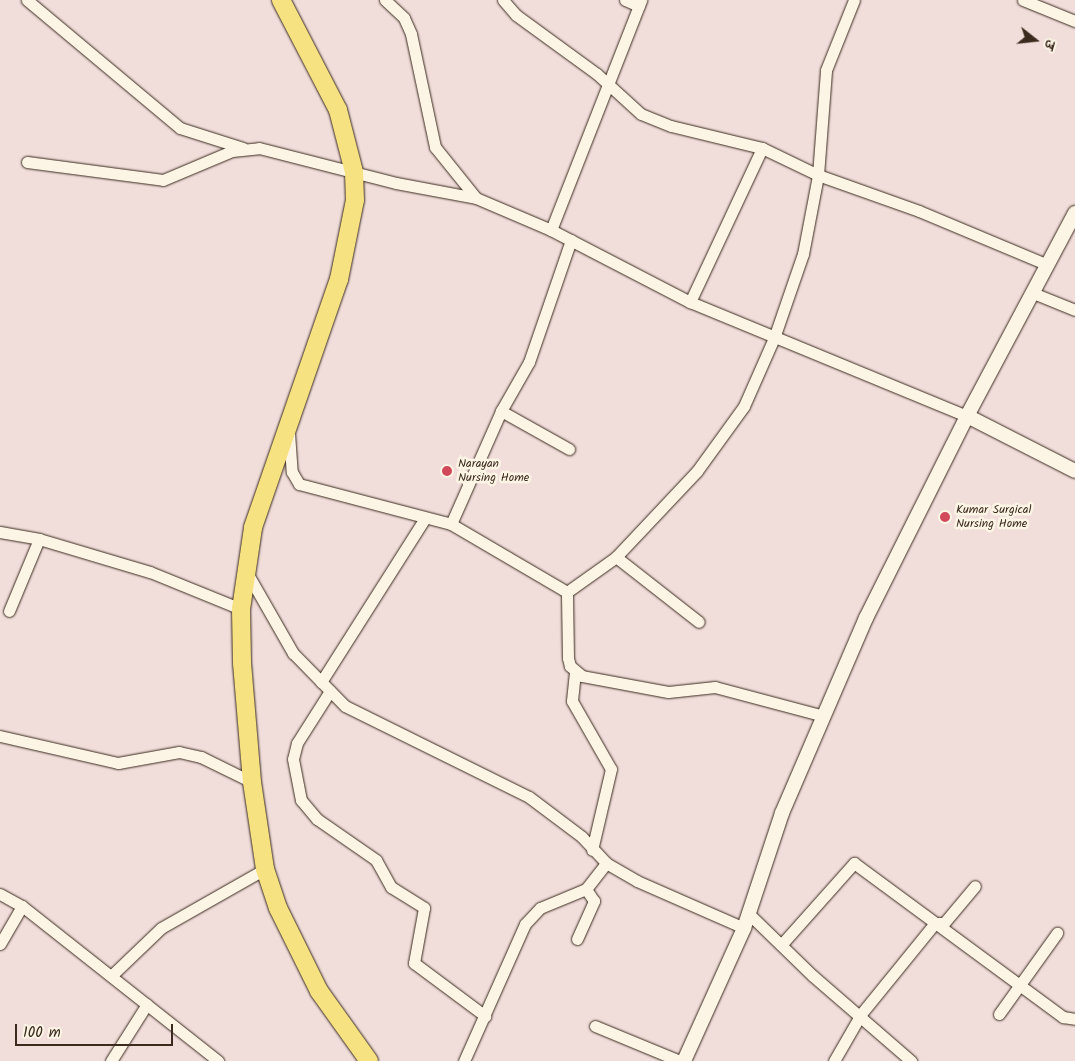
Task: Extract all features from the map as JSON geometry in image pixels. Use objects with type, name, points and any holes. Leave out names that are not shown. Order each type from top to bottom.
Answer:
[{"type":"highway","points":[[281,0],[338,110],[354,172],[355,200],[339,279],[265,488],[245,569],[241,609],[252,782],[265,869],[278,908],[310,976],[369,1061]]},
{"type":"street","points":[[27,0],[180,128],[243,148],[259,148],[354,172],[476,198],[551,230],[690,302],[967,416],[1075,471]]},
{"type":"street","points":[[386,0],[404,18],[411,34],[435,147],[476,198]]},
{"type":"street","points":[[503,0],[516,15],[610,84],[641,114],[671,126],[762,148],[818,175],[920,211],[1046,264]]},
{"type":"street","points":[[551,230],[610,84],[640,3],[625,0]]},
{"type":"street","points":[[567,592],[616,557],[697,471],[744,406],[774,338],[803,254],[818,175],[826,70],[854,0]]},
{"type":"street","points":[[1023,0],[1075,21]]},
{"type":"street","points":[[27,162],[163,180],[243,148]]},
{"type":"street","points":[[690,302],[762,148]]},
{"type":"street","points":[[684,1061],[744,928],[782,813],[866,618],[967,416],[1034,293],[1046,264],[1075,213]]},
{"type":"street","points":[[451,524],[501,411],[529,362],[571,240]]},
{"type":"street","points":[[1034,293],[1075,310]]},
{"type":"street","points":[[501,411],[569,449]]},
{"type":"street","points":[[288,420],[292,472],[299,484],[451,524],[567,592]]},
{"type":"street","points":[[322,682],[425,518]]},
{"type":"street","points":[[0,532],[39,539],[150,572],[241,609]]},
{"type":"street","points":[[10,611],[39,539]]},
{"type":"street","points":[[616,557],[699,622]]},
{"type":"street","points":[[245,569],[293,652],[330,691],[366,719],[529,797],[606,863],[686,904],[744,928]]},
{"type":"street","points":[[567,592],[568,658],[575,672],[572,701],[611,769],[592,850]]},
{"type":"street","points":[[575,672],[668,692],[715,687],[824,716]]},
{"type":"street","points":[[330,691],[298,743],[293,759],[301,800],[316,819],[376,860],[391,887],[424,908],[414,963],[485,1016]]},
{"type":"street","points":[[0,736],[118,763],[178,752],[201,757],[252,782]]},
{"type":"street","points":[[464,1061],[525,924],[540,908],[586,889],[606,863]]},
{"type":"street","points":[[781,945],[854,863],[1063,1018],[1075,1019]]},
{"type":"street","points":[[111,976],[161,928],[265,869]]},
{"type":"street","points":[[935,923],[944,923],[975,886]]},
{"type":"street","points":[[577,939],[594,901],[586,889]]},
{"type":"street","points":[[0,894],[22,906],[218,1061]]},
{"type":"street","points":[[0,944],[22,906]]},
{"type":"street","points":[[749,914],[911,1061]]},
{"type":"street","points":[[834,1061],[861,1014],[935,923]]},
{"type":"street","points":[[999,1014],[1057,933]]},
{"type":"street","points":[[111,1061],[147,1004]]},
{"type":"street","points":[[595,1026],[680,1061]]},
{"type":"place","name":"Narayan Nursing Home","points":[[447,471]]},
{"type":"place","name":"Kumar Surgical Nursing Home","points":[[945,517]]}]
